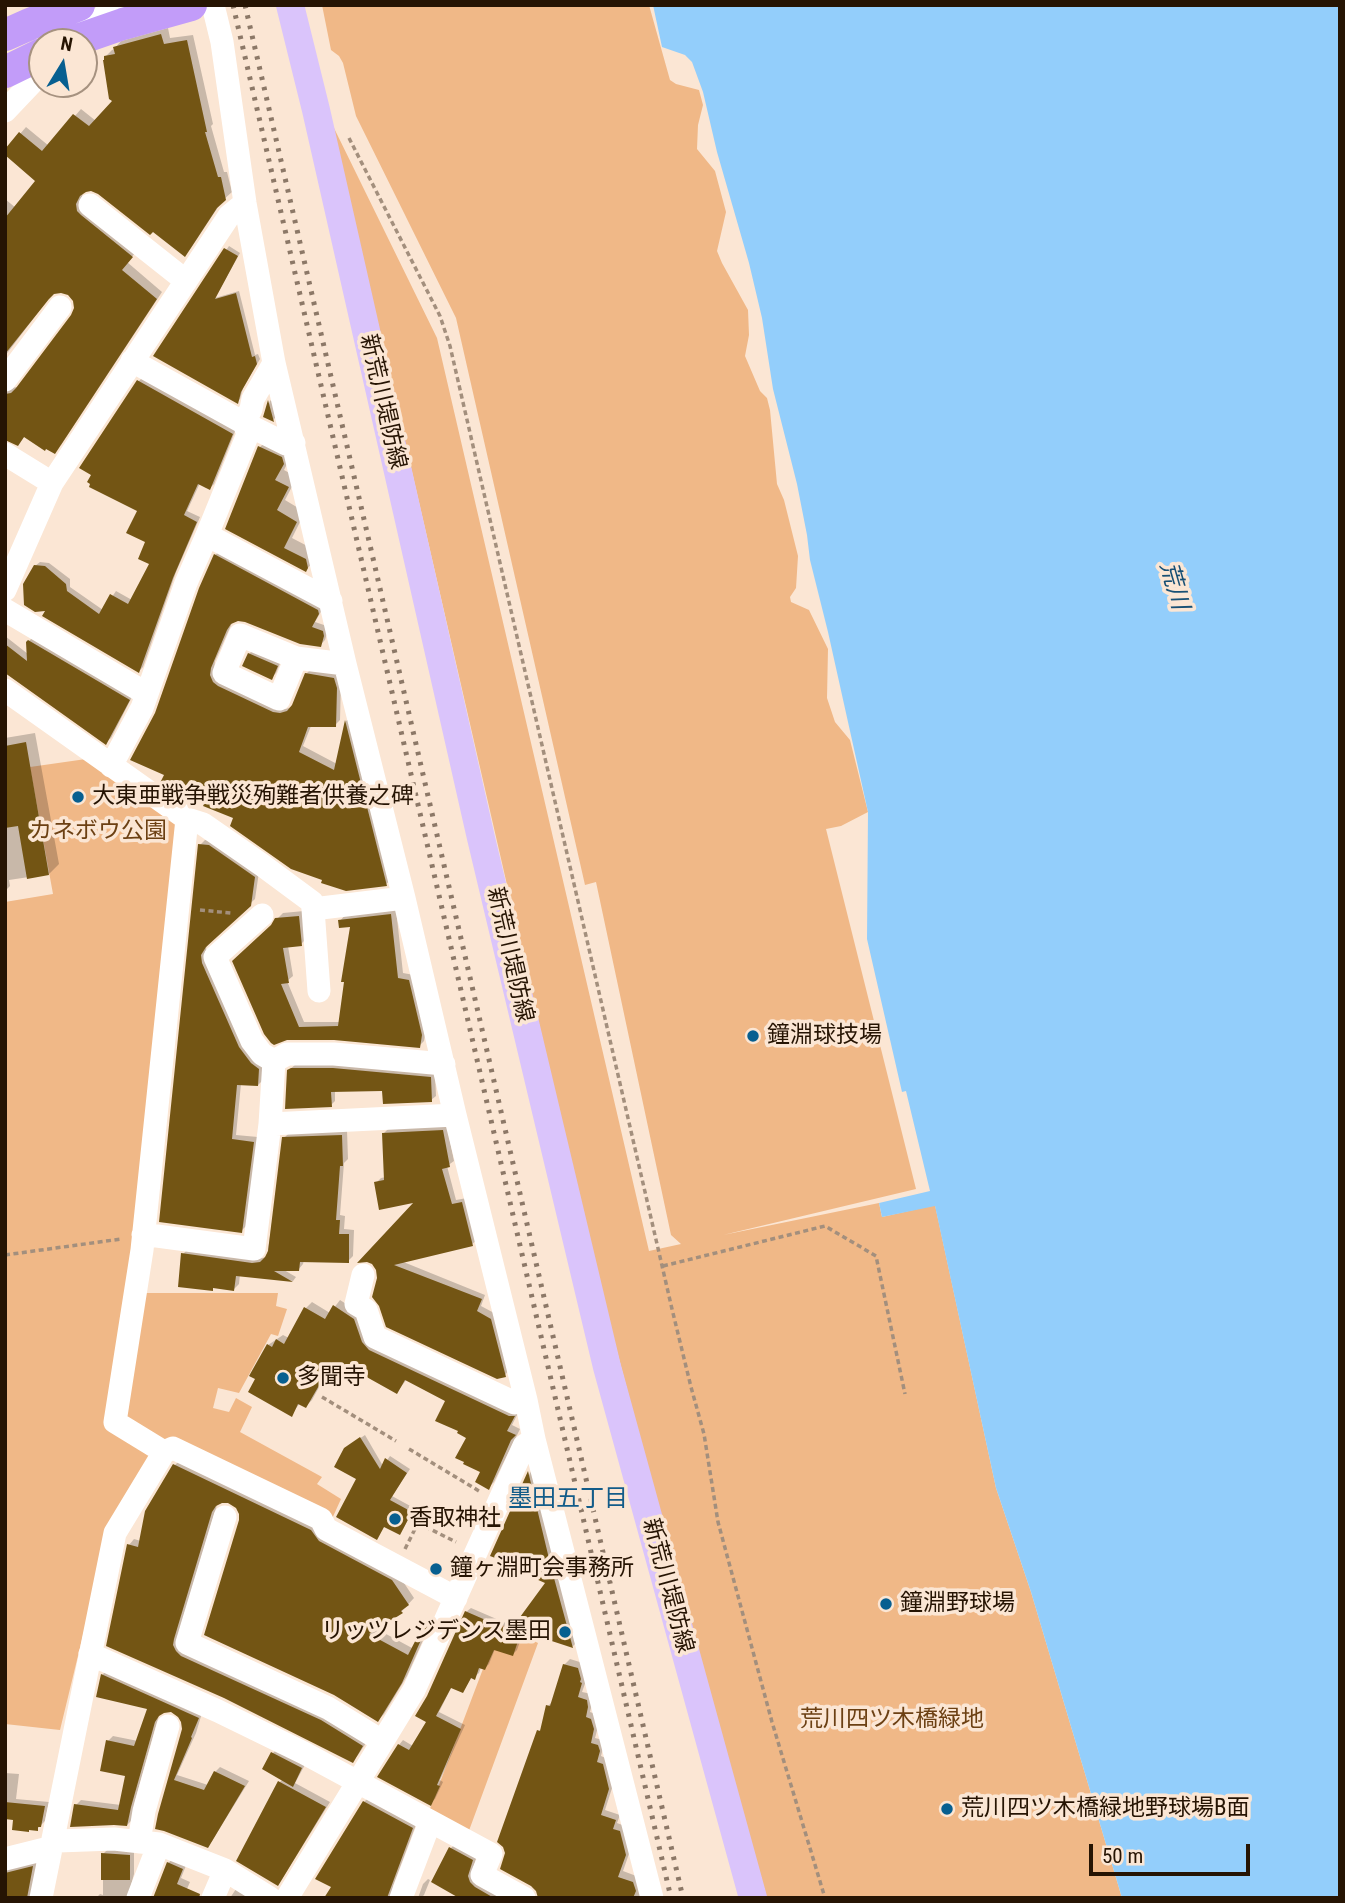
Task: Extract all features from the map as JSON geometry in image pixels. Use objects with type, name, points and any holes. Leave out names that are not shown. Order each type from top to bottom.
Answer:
[{"type":"highway","points":[[5,35],[79,5]]},
{"type":"highway","points":[[98,33],[191,5]]},
{"type":"highway","points":[[5,72],[28,61]]},
{"type":"main road","name":"新荒川堤防線","points":[[290,5],[481,838],[607,1367],[753,1898]]},
{"type":"street","points":[[88,28],[119,5]]},
{"type":"street","points":[[213,5],[222,42],[245,203],[274,363],[534,1439],[652,1898]]},
{"type":"street","points":[[5,111],[28,87]]},
{"type":"street","points":[[5,590],[52,483],[229,216],[245,203]]},
{"type":"street","points":[[90,205],[186,281]]},
{"type":"street","points":[[5,380],[60,307]]},
{"type":"street","points":[[132,361],[244,423],[286,444],[294,443]]},
{"type":"street","points":[[111,766],[142,708],[186,583],[248,434],[244,423],[253,399],[274,363]]},
{"type":"street","points":[[5,454],[52,483]]},
{"type":"street","points":[[207,535],[331,601]]},
{"type":"street","points":[[5,610],[147,694]]},
{"type":"street","points":[[296,658],[345,664]]},
{"type":"street","points":[[5,690],[187,819],[203,824],[312,902],[319,991]]},
{"type":"street","points":[[164,1452],[115,1422],[143,1236],[187,819]]},
{"type":"street","points":[[313,909],[404,898]]},
{"type":"street","points":[[262,915],[215,957],[252,1041],[262,1054],[274,1061]]},
{"type":"street","points":[[274,1061],[287,1055],[334,1054],[444,1064]]},
{"type":"street","points":[[143,1236],[254,1249],[270,1124],[274,1061]]},
{"type":"street","points":[[270,1124],[455,1115]]},
{"type":"street","points":[[363,1276],[356,1304],[366,1310],[375,1337],[515,1404],[526,1400]]},
{"type":"street","points":[[287,1898],[414,1689],[524,1446],[534,1439]]},
{"type":"street","points":[[41,1898],[115,1534],[164,1452],[173,1448],[321,1519],[326,1529],[456,1598]]},
{"type":"street","points":[[225,1517],[187,1643],[328,1708],[382,1741]]},
{"type":"street","points":[[90,1654],[218,1711],[491,1854],[482,1875],[524,1898]]},
{"type":"street","points":[[138,1898],[149,1843],[147,1800],[169,1726]]},
{"type":"street","points":[[401,1898],[430,1822]]},
{"type":"street","points":[[5,1858],[49,1849],[58,1842],[114,1839],[149,1843],[225,1870],[270,1898]]},
{"type":"street","points":[[213,1898],[225,1870]]},
{"type":"path","points":[[344,128],[440,316],[450,346],[704,1434],[718,1522],[772,1723],[825,1898]]},
{"type":"path","points":[[663,1266],[825,1226],[876,1256],[905,1394]]},
{"type":"path","points":[[5,1255],[143,1236]]},
{"type":"path","points":[[322,1397],[396,1441]]},
{"type":"path","points":[[409,1449],[499,1503]]},
{"type":"path","points":[[410,1519],[477,1552]]},
{"type":"green space","name":"荒川四ツ木橋緑地","points":[[322,5],[649,5],[670,80],[699,90],[703,105],[698,125],[697,149],[715,171],[726,212],[717,251],[748,310],[749,335],[745,356],[760,391],[767,398],[777,484],[784,500],[798,556],[796,588],[790,597],[791,602],[809,610],[828,649],[827,698],[835,722],[850,740],[868,812],[841,826],[826,829],[916,1189],[723,1235],[879,1203],[882,1217],[935,1205],[996,1488],[1031,1592],[1122,1898],[767,1898],[683,1604],[594,1263],[332,124],[437,338],[649,1251],[681,1244],[671,1235],[596,882],[585,885],[456,318],[356,116],[343,63],[331,50]]},
{"type":"green space","name":"カネボウ公園","points":[[86,759],[178,823],[119,1363],[105,1424],[153,1456],[109,1528],[60,1730],[5,1724],[5,902],[53,894],[30,767]]},
{"type":"green space","points":[[142,1293],[278,1293],[276,1306],[287,1309],[278,1336],[271,1334],[239,1393],[218,1388],[213,1408],[229,1412],[236,1398],[252,1407],[240,1432],[322,1477],[317,1484],[341,1499],[331,1521],[123,1420]]},
{"type":"green space","points":[[500,1624],[538,1643],[467,1836],[428,1814]]},
{"type":"water","name":"荒川","points":[[653,5],[1340,5],[1340,1898],[1122,1898],[1031,1592],[996,1488],[935,1206],[882,1217],[879,1203],[930,1191],[906,1091],[902,1092],[867,939],[868,812],[810,560],[797,484],[773,389],[762,318],[749,263],[703,92],[692,62],[685,55],[662,47]]},
{"type":"building","points":[[161,34],[164,44],[187,40],[205,132],[226,200],[217,208],[185,257],[153,232],[150,235],[98,194],[91,191],[80,196],[76,204],[77,211],[133,257],[122,270],[157,299],[55,454],[46,449],[45,451],[24,437],[18,446],[5,440],[5,394],[16,388],[74,308],[68,295],[54,294],[5,354],[5,218],[35,181],[5,155],[5,149],[19,132],[42,151],[73,114],[89,126],[112,101],[109,99],[104,56],[115,54],[113,47]]},
{"type":"building","points":[[224,248],[238,256],[215,299],[236,293],[252,357],[255,356],[257,364],[241,392],[238,404],[153,356]]},
{"type":"building","points":[[137,380],[233,434],[210,490],[198,484],[184,515],[197,522],[173,578],[139,673],[42,616],[45,611],[35,612],[24,605],[23,584],[34,565],[45,566],[66,584],[67,591],[99,614],[110,594],[128,604],[149,564],[138,559],[145,542],[126,533],[137,511],[89,487],[87,482],[91,475],[79,468]]},
{"type":"building","points":[[268,400],[274,422],[263,417]]},
{"type":"building","points":[[258,446],[282,457],[284,464],[275,480],[289,487],[277,510],[297,522],[284,548],[306,559],[306,572],[225,529]]},
{"type":"building","points":[[214,554],[318,610],[319,614],[312,627],[323,631],[321,647],[300,644],[238,621],[231,624],[227,630],[210,675],[218,686],[280,713],[287,711],[292,705],[305,673],[334,678],[337,688],[336,727],[308,727],[299,752],[334,770],[345,720],[387,886],[346,891],[291,869],[230,826],[233,818],[203,806],[204,804],[160,783],[164,775],[130,760],[155,713],[199,588]]},
{"type":"building","points":[[28,640],[130,700],[106,745],[5,673],[5,644],[27,661]]},
{"type":"building","points":[[248,653],[278,666],[272,680],[242,666]]},
{"type":"building","points":[[26,742],[49,875],[27,879],[18,826],[5,828],[5,746]]},
{"type":"building","points":[[198,844],[209,845],[255,877],[251,906],[206,947],[201,955],[202,963],[239,1047],[259,1069],[258,1086],[237,1085],[232,1139],[254,1142],[242,1233],[159,1222]]},
{"type":"building","points":[[391,914],[398,978],[409,980],[422,1035],[420,1048],[334,1040],[287,1040],[274,1045],[271,1043],[264,1034],[232,961],[271,925],[275,918],[299,916],[302,946],[283,948],[289,983],[281,984],[299,1027],[338,1026],[344,982],[341,982],[350,927],[339,928],[338,920]]},
{"type":"building","points":[[333,1068],[431,1077],[432,1102],[383,1104],[382,1091],[331,1092],[332,1107],[285,1109],[287,1070]]},
{"type":"building","points":[[443,1130],[450,1167],[442,1169],[452,1204],[462,1202],[473,1246],[394,1265],[482,1299],[477,1311],[491,1319],[506,1377],[497,1379],[386,1327],[379,1306],[372,1297],[377,1278],[376,1270],[367,1262],[357,1263],[413,1203],[379,1210],[374,1182],[384,1180],[382,1133]]},
{"type":"building","points":[[342,1135],[343,1166],[340,1166],[336,1220],[340,1220],[339,1234],[349,1234],[349,1263],[300,1262],[299,1271],[274,1271],[293,1282],[236,1276],[234,1291],[178,1287],[181,1253],[252,1263],[260,1262],[265,1257],[268,1251],[282,1137]]},
{"type":"building","points":[[333,1305],[354,1319],[362,1342],[369,1350],[509,1416],[515,1416],[507,1431],[516,1435],[511,1440],[489,1490],[475,1482],[480,1472],[455,1458],[466,1438],[457,1433],[458,1431],[435,1421],[445,1401],[405,1380],[397,1394],[363,1375],[357,1386],[328,1370],[306,1408],[298,1404],[292,1417],[248,1392],[255,1379],[249,1376],[267,1344],[272,1347],[276,1339],[284,1344],[304,1307],[325,1319]]},
{"type":"building","points":[[360,1437],[380,1469],[385,1458],[407,1473],[390,1500],[412,1512],[400,1535],[384,1527],[377,1540],[336,1517],[356,1479],[334,1467],[344,1448]]},
{"type":"building","points":[[173,1464],[311,1530],[319,1541],[392,1580],[409,1605],[401,1611],[403,1613],[369,1634],[408,1655],[425,1622],[428,1624],[402,1683],[378,1722],[334,1695],[204,1635],[239,1520],[236,1508],[228,1503],[216,1506],[212,1512],[174,1639],[176,1651],[181,1656],[321,1720],[363,1746],[353,1763],[224,1698],[106,1646],[127,1544],[138,1547],[145,1511]]},
{"type":"building","points":[[528,1471],[573,1648],[512,1628],[545,1583],[518,1571],[519,1567],[490,1556]]},
{"type":"building","points":[[465,1611],[520,1635],[513,1656],[494,1650],[485,1670],[479,1668],[475,1680],[471,1678],[463,1693],[451,1688],[436,1716],[461,1729],[431,1806],[377,1777],[398,1744],[409,1750],[426,1722],[415,1716],[427,1696]]},
{"type":"building","points":[[563,1664],[578,1668],[582,1683],[578,1697],[587,1700],[586,1717],[591,1719],[594,1729],[591,1743],[598,1745],[600,1751],[597,1762],[603,1764],[609,1789],[601,1815],[616,1820],[613,1829],[620,1831],[626,1855],[618,1877],[633,1882],[636,1891],[633,1898],[538,1898],[531,1886],[500,1869],[505,1853],[497,1842],[537,1730],[540,1731],[546,1705],[550,1706]]},
{"type":"building","points":[[101,1674],[199,1718],[174,1780],[204,1790],[214,1771],[245,1786],[208,1848],[155,1829],[182,1729],[178,1717],[171,1712],[159,1716],[155,1722],[127,1826],[70,1827],[74,1804],[118,1810],[125,1776],[100,1771],[106,1740],[134,1746],[147,1709],[96,1697]]},
{"type":"building","points":[[271,1752],[302,1768],[293,1787],[262,1769]]},
{"type":"building","points":[[278,1781],[326,1807],[278,1886],[236,1861]]},
{"type":"building","points":[[363,1801],[413,1828],[387,1898],[324,1898],[331,1887],[315,1879]]},
{"type":"building","points":[[5,1802],[45,1806],[38,1831],[12,1830],[13,1820],[5,1819]]},
{"type":"building","points":[[449,1847],[473,1860],[468,1876],[470,1882],[494,1898],[459,1898],[431,1882]]},
{"type":"building","points":[[101,1853],[130,1855],[130,1880],[101,1880]]},
{"type":"building","points":[[167,1862],[183,1869],[177,1884],[200,1894],[199,1898],[153,1898]]},
{"type":"building","points":[[33,1866],[27,1898],[6,1898],[5,1873]]},
{"type":"railway","points":[[233,5],[671,1898]]},
{"type":"railway","points":[[245,5],[683,1898]]},
{"type":"place","name":"大東亜戦争戦災殉難者供養之碑","points":[[78,797]]},
{"type":"place","name":"鐘淵球技場","points":[[753,1036]]},
{"type":"place","name":"多聞寺","points":[[283,1378]]},
{"type":"place","name":"香取神社","points":[[395,1519]]},
{"type":"place","name":"鐘ヶ淵町会事務所","points":[[436,1569]]},
{"type":"place","name":"鐘淵野球場","points":[[886,1604]]},
{"type":"place","name":"リッツレジデンス墨田","points":[[565,1632]]},
{"type":"place","name":"荒川四ツ木橋緑地野球場B面","points":[[947,1809]]},
{"type":"district","name":"墨田五丁目","points":[[568,1500]]}]
